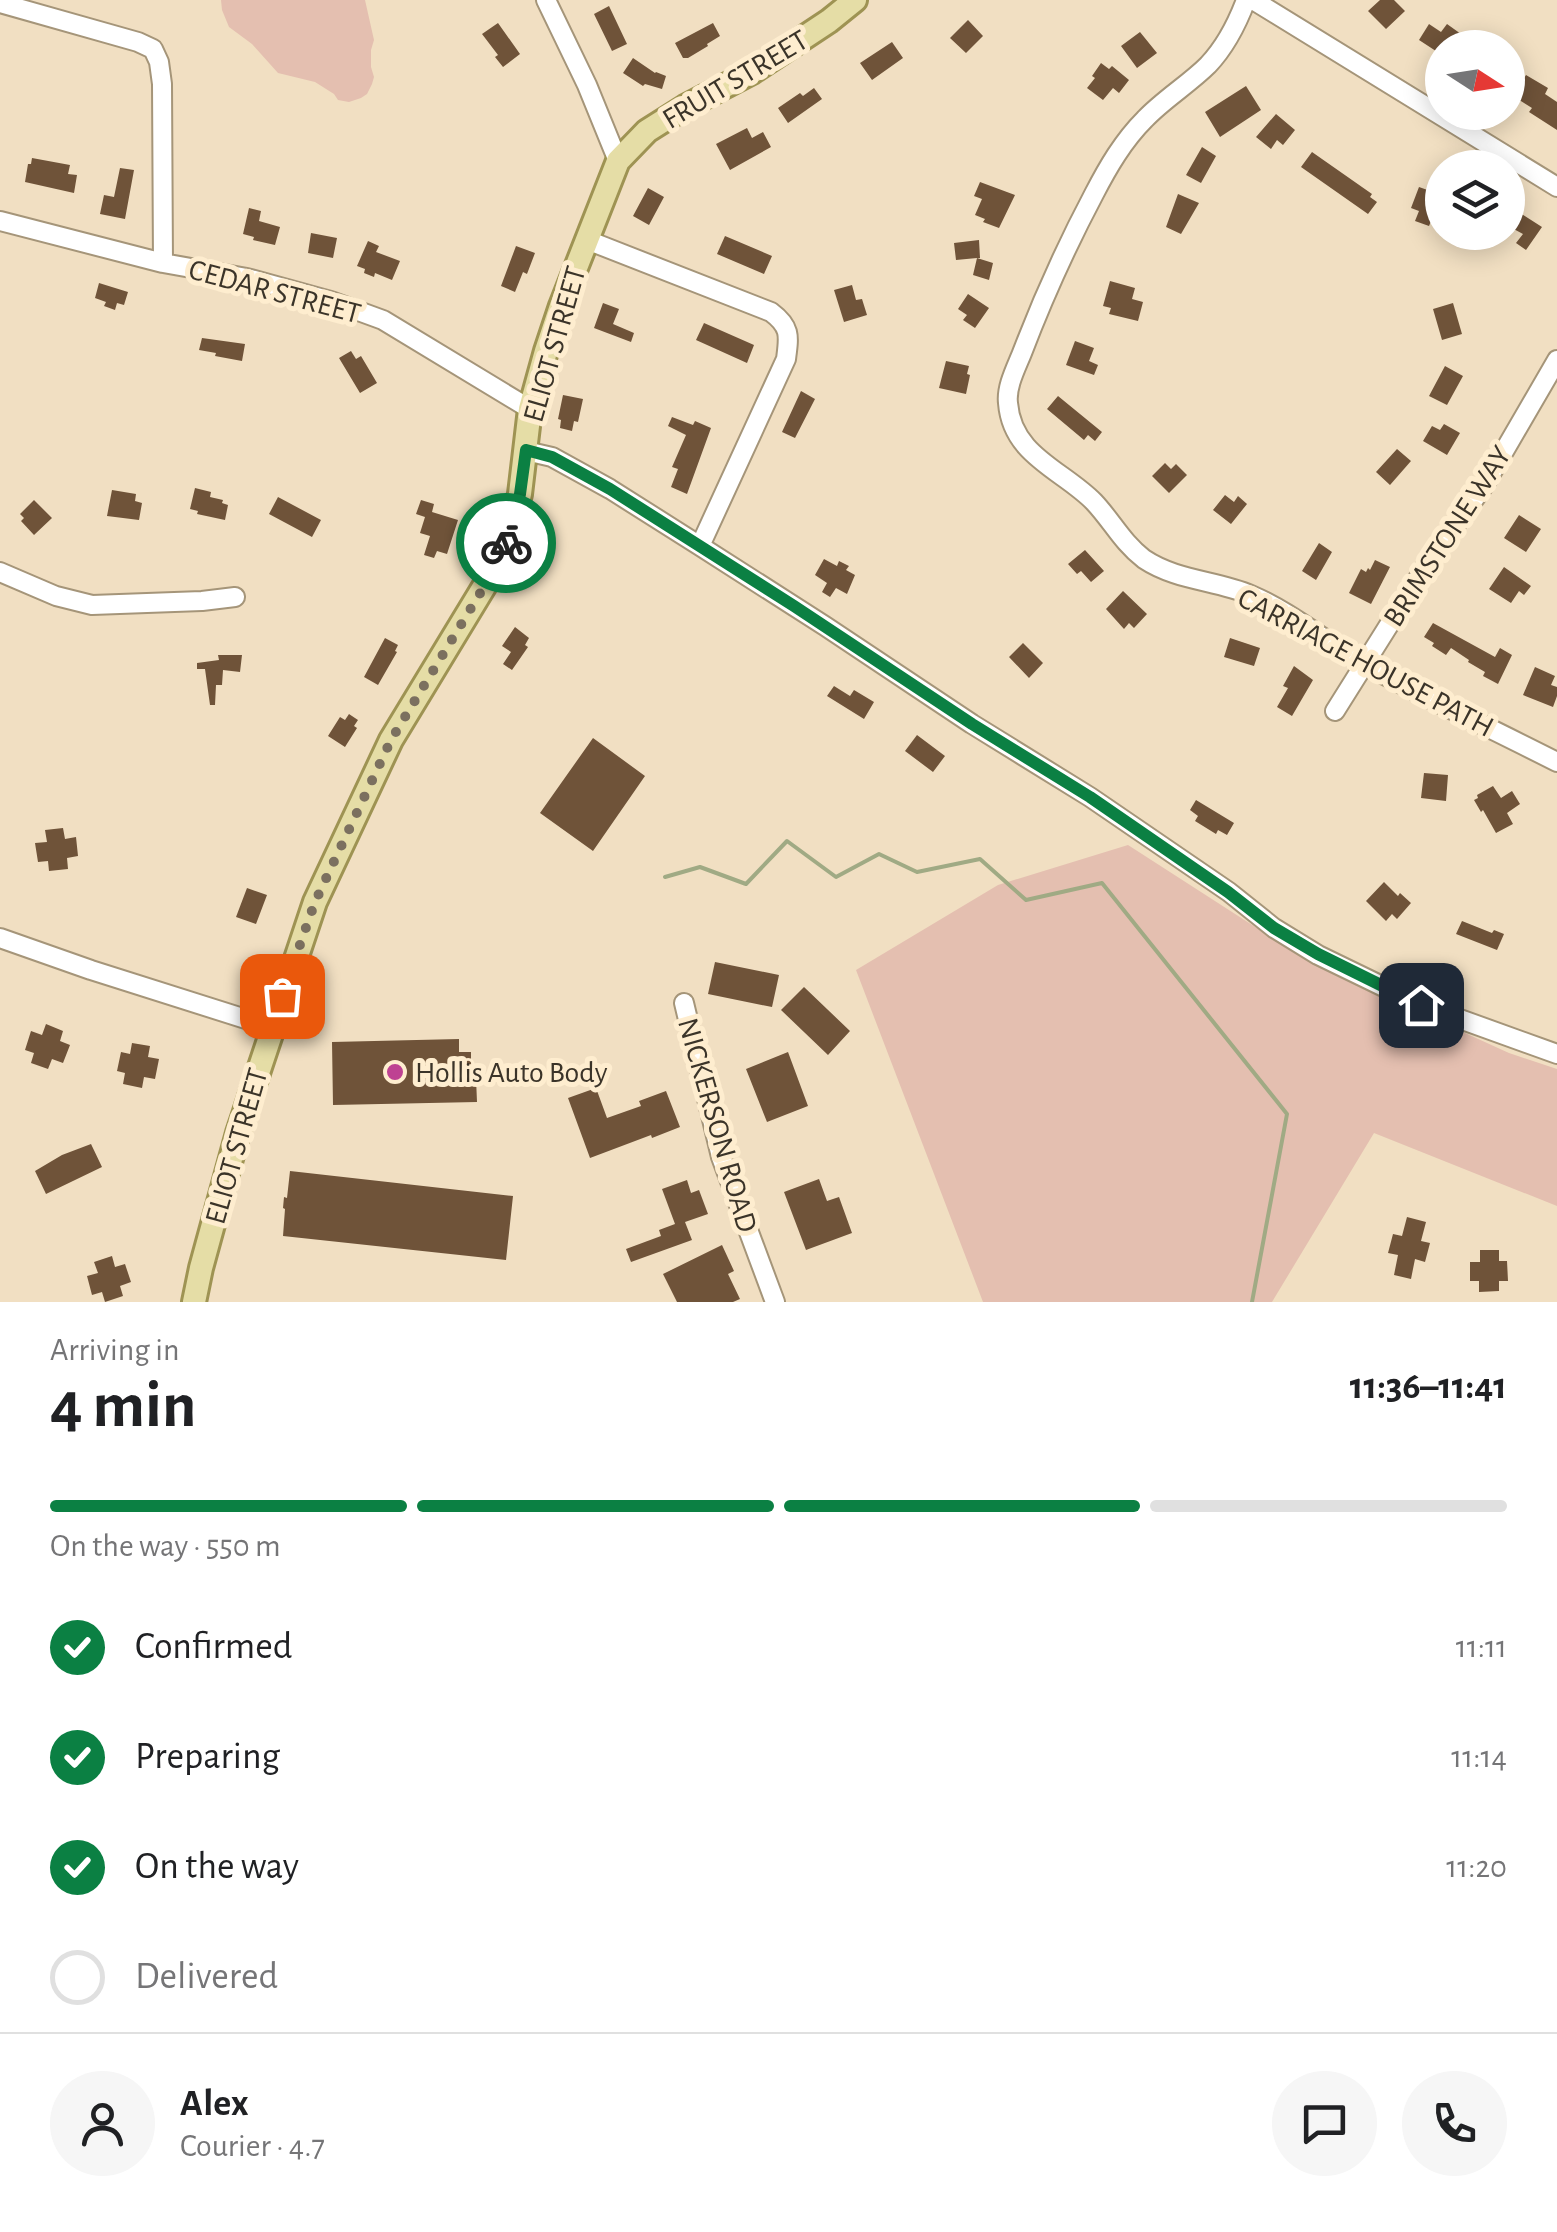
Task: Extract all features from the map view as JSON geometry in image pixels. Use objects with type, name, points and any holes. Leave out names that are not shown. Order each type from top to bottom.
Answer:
[{"type":"main road","name":"FRUIT STREET","points":[[618,161],[647,131],[752,72],[830,22],[855,0]]},
{"type":"main road","name":"ELIOT STREET","points":[[194,1302],[238,1133],[315,902],[391,740],[499,562],[517,508],[530,409],[560,306],[618,161]]},
{"type":"street","points":[[546,0],[618,161]]},
{"type":"street","points":[[1250,0],[1557,187]]},
{"type":"street","name":"CARRIAGE HOUSE PATH","points":[[1250,0],[1234,32],[1209,64],[1145,118],[1103,175],[1033,324],[1012,380],[1007,401],[1013,423],[1037,460],[1077,485],[1142,558],[1192,580],[1250,594],[1364,664],[1557,762]]},
{"type":"street","points":[[0,3],[153,49],[162,84],[163,263]]},
{"type":"street","name":"CEDAR STREET","points":[[0,221],[332,301],[382,320],[530,409]]},
{"type":"street","points":[[587,240],[770,312],[781,320],[789,334],[786,359],[700,546]]},
{"type":"street","name":"BRIMSTONE WAY","points":[[1336,711],[1426,566],[1484,484],[1557,360]]},
{"type":"street","points":[[526,450],[552,457],[700,546],[1090,797],[1274,928],[1318,954],[1421,1005],[1557,1054]]},
{"type":"street","points":[[0,572],[56,596],[92,605],[236,597]]},
{"type":"street","points":[[0,938],[272,1027]]},
{"type":"street","name":"NICKERSON ROAD","points":[[684,1003],[722,1157],[776,1302]]},
{"type":"shaded area","points":[[221,0],[365,0],[374,40],[374,77],[367,94],[349,102],[338,100],[315,82],[278,73],[252,44],[229,27]]},
{"type":"shaded area","points":[[1128,845],[1311,963],[1509,1053],[1557,1069],[1557,1206],[1374,1133],[1272,1302],[983,1302],[856,970],[998,885]]},
{"type":"building","points":[[1380,0],[1394,0],[1405,11],[1386,29],[1368,11]]},
{"type":"building","points":[[609,6],[627,44],[612,51],[594,14]]},
{"type":"building","points":[[968,20],[983,36],[966,53],[950,38]]},
{"type":"building","points":[[498,23],[520,54],[503,67],[482,34]]},
{"type":"building","points":[[713,23],[720,36],[683,58],[675,43]]},
{"type":"building","points":[[1140,32],[1157,53],[1137,68],[1121,46]]},
{"type":"building","points":[[892,42],[903,58],[872,80],[860,63]]},
{"type":"building","points":[[633,58],[666,76],[662,89],[643,86],[623,73]]},
{"type":"building","points":[[1101,63],[1109,69],[1112,66],[1129,80],[1119,93],[1113,88],[1103,100],[1087,88]]},
{"type":"building","points":[[1525,77],[1548,88],[1545,94],[1557,102],[1557,130],[1529,112],[1532,108],[1525,104]]},
{"type":"building","points":[[1246,86],[1261,110],[1220,137],[1205,112]]},
{"type":"building","points":[[814,88],[822,99],[788,123],[778,108]]},
{"type":"building","points":[[1276,114],[1295,130],[1283,145],[1277,140],[1271,149],[1256,137]]},
{"type":"building","points":[[747,128],[752,138],[763,132],[771,147],[730,170],[716,144]]},
{"type":"building","points":[[1202,147],[1216,156],[1201,183],[1186,175]]},
{"type":"building","points":[[1312,152],[1372,194],[1370,197],[1377,202],[1368,214],[1301,167]]},
{"type":"building","points":[[32,158],[70,165],[68,174],[77,175],[74,193],[25,182]]},
{"type":"building","points":[[120,168],[134,170],[125,219],[100,214],[104,195],[114,197]]},
{"type":"building","points":[[980,182],[1015,195],[999,228],[975,215],[982,199],[974,196]]},
{"type":"building","points":[[1419,187],[1425,189],[1425,225],[1415,221],[1419,211],[1411,208]]},
{"type":"building","points":[[648,188],[664,197],[649,225],[633,216]]},
{"type":"building","points":[[1178,194],[1199,203],[1181,234],[1166,227]]},
{"type":"building","points":[[249,208],[261,211],[259,221],[280,227],[275,245],[243,234]]},
{"type":"building","points":[[1525,216],[1542,227],[1525,249]]},
{"type":"building","points":[[311,233],[337,238],[333,258],[308,253]]},
{"type":"building","points":[[725,236],[772,256],[764,274],[717,254]]},
{"type":"building","points":[[979,240],[980,258],[956,260],[954,243]]},
{"type":"building","points":[[368,241],[379,246],[376,252],[400,261],[392,280],[364,273],[365,269],[357,266]]},
{"type":"building","points":[[516,246],[535,253],[515,292],[501,286]]},
{"type":"building","points":[[977,258],[993,263],[989,280],[973,275]]},
{"type":"building","points":[[1110,281],[1135,288],[1132,299],[1143,302],[1138,321],[1109,314],[1111,308],[1103,306]]},
{"type":"building","points":[[99,283],[128,292],[124,305],[117,303],[115,310],[104,306],[106,302],[95,298]]},
{"type":"building","points":[[852,285],[856,300],[862,299],[867,315],[844,322],[834,290]]},
{"type":"building","points":[[968,294],[989,308],[975,328],[963,320],[967,315],[958,309]]},
{"type":"building","points":[[603,303],[619,309],[613,324],[634,333],[631,342],[594,328]]},
{"type":"building","points":[[1453,303],[1462,334],[1442,340],[1433,309]]},
{"type":"building","points":[[704,323],[754,345],[747,363],[696,340]]},
{"type":"building","points":[[202,338],[245,344],[242,361],[199,350]]},
{"type":"building","points":[[1075,341],[1094,348],[1089,361],[1098,365],[1094,375],[1066,365]]},
{"type":"building","points":[[351,351],[356,359],[361,356],[377,383],[360,393],[339,358]]},
{"type":"building","points":[[946,361],[969,366],[966,394],[939,388]]},
{"type":"building","points":[[1445,366],[1463,376],[1447,405],[1429,396]]},
{"type":"building","points":[[801,391],[815,399],[795,438],[782,432]]},
{"type":"building","points":[[563,395],[583,399],[572,431],[560,428]]},
{"type":"building","points":[[1058,396],[1102,432],[1095,441],[1088,435],[1084,440],[1047,409]]},
{"type":"building","points":[[672,417],[711,428],[687,494],[671,487],[678,469],[672,467],[686,435],[668,426]]},
{"type":"building","points":[[1444,424],[1460,433],[1447,455],[1423,441],[1432,426],[1440,430]]},
{"type":"building","points":[[1397,449],[1411,461],[1390,485],[1376,472]]},
{"type":"building","points":[[1165,463],[1171,469],[1176,464],[1187,475],[1169,493],[1152,476]]},
{"type":"building","points":[[195,488],[211,492],[210,497],[228,505],[225,520],[190,509]]},
{"type":"building","points":[[112,490],[136,494],[135,501],[142,503],[139,520],[107,516]]},
{"type":"building","points":[[1225,495],[1234,502],[1238,496],[1247,504],[1231,524],[1213,510]]},
{"type":"building","points":[[278,497],[321,520],[312,537],[269,514]]},
{"type":"building","points":[[34,500],[52,518],[34,535],[21,521],[24,518],[20,514]]},
{"type":"building","points":[[421,500],[434,504],[432,512],[458,520],[447,554],[437,551],[434,558],[424,555],[430,536],[420,533],[425,517],[416,514]]},
{"type":"building","points":[[1519,515],[1541,529],[1526,552],[1504,538]]},
{"type":"building","points":[[1319,543],[1332,552],[1316,580],[1302,571]]},
{"type":"building","points":[[1085,550],[1104,571],[1091,582],[1068,564]]},
{"type":"building","points":[[824,559],[837,566],[839,561],[849,566],[846,570],[855,575],[847,594],[836,588],[830,597],[822,592],[827,583],[815,575]]},
{"type":"building","points":[[1375,560],[1390,567],[1371,604],[1349,593],[1361,569],[1370,570]]},
{"type":"building","points":[[1504,567],[1531,586],[1524,595],[1519,591],[1511,603],[1489,589]]},
{"type":"building","points":[[1123,591],[1147,614],[1134,628],[1129,623],[1124,629],[1106,609]]},
{"type":"building","points":[[1433,623],[1495,657],[1500,648],[1512,655],[1498,684],[1451,648],[1446,655],[1432,646],[1434,643],[1424,637]]},
{"type":"building","points":[[515,627],[529,638],[525,645],[528,647],[512,670],[503,664],[511,652],[502,646]]},
{"type":"building","points":[[385,638],[398,645],[397,652],[378,685],[364,677]]},
{"type":"building","points":[[1230,638],[1260,648],[1254,666],[1224,657]]},
{"type":"building","points":[[1023,643],[1043,663],[1029,678],[1009,657]]},
{"type":"building","points":[[218,655],[242,655],[240,672],[223,670],[222,685],[216,685],[215,705],[210,705],[205,669],[197,669],[197,663],[219,660]]},
{"type":"building","points":[[1294,666],[1313,680],[1292,716],[1277,707]]},
{"type":"building","points":[[1535,667],[1555,676],[1551,685],[1557,687],[1553,707],[1523,695]]},
{"type":"building","points":[[834,686],[850,696],[854,690],[874,702],[864,719],[827,696]]},
{"type":"building","points":[[349,714],[358,720],[345,747],[328,736],[340,717],[345,720]]},
{"type":"building","points":[[917,735],[945,756],[933,772],[905,751]]},
{"type":"building","points":[[593,738],[645,776],[593,851],[540,813]]},
{"type":"building","points":[[1424,773],[1448,775],[1446,801],[1421,798]]},
{"type":"building","points":[[1493,786],[1501,798],[1512,791],[1520,804],[1507,813],[1513,824],[1496,833],[1474,800]]},
{"type":"building","points":[[1196,800],[1234,823],[1227,835],[1218,830],[1216,834],[1195,821],[1198,816],[1190,810]]},
{"type":"building","points":[[63,828],[65,839],[76,837],[78,856],[67,858],[68,869],[49,871],[48,861],[38,862],[35,843],[47,842],[45,830]]},
{"type":"building","points":[[1384,882],[1411,903],[1397,919],[1392,914],[1386,921],[1366,901]]},
{"type":"building","points":[[247,888],[267,895],[256,924],[236,917]]},
{"type":"building","points":[[1462,921],[1504,934],[1497,950],[1456,934]]},
{"type":"building","points":[[715,962],[779,975],[772,1007],[708,994]]},
{"type":"building","points":[[804,987],[850,1031],[828,1055],[781,1010]]},
{"type":"building","points":[[46,1024],[63,1031],[60,1041],[70,1045],[63,1063],[52,1059],[48,1069],[31,1063],[34,1053],[25,1050],[31,1031],[42,1035]]},
{"type":"building","name":"Hollis Auto Body","points":[[459,1039],[459,1052],[471,1052],[471,1078],[476,1078],[477,1102],[333,1105],[332,1042]]},
{"type":"building","points":[[132,1043],[150,1046],[148,1057],[159,1059],[155,1079],[144,1077],[142,1088],[123,1084],[125,1073],[117,1071],[121,1052],[130,1054]]},
{"type":"building","points":[[788,1052],[808,1106],[767,1122],[746,1069]]},
{"type":"building","points":[[596,1088],[607,1118],[641,1106],[639,1101],[666,1091],[680,1127],[590,1158],[568,1098]]},
{"type":"building","points":[[91,1144],[102,1167],[46,1194],[35,1171]]},
{"type":"building","points":[[290,1171],[513,1196],[506,1260],[283,1236],[284,1197],[287,1198]]},
{"type":"building","points":[[819,1179],[827,1201],[839,1197],[852,1233],[806,1250],[784,1192]]},
{"type":"building","points":[[687,1180],[691,1193],[699,1190],[708,1214],[685,1222],[692,1240],[631,1262],[626,1249],[661,1236],[659,1230],[675,1224],[662,1189]]},
{"type":"building","points":[[1407,1217],[1426,1222],[1421,1241],[1430,1243],[1425,1262],[1415,1259],[1411,1279],[1394,1275],[1398,1255],[1388,1253],[1393,1234],[1402,1236]]},
{"type":"building","points":[[722,1245],[734,1271],[728,1274],[740,1299],[677,1302],[663,1274]]},
{"type":"building","points":[[1480,1250],[1499,1250],[1499,1261],[1507,1261],[1508,1281],[1499,1281],[1499,1291],[1479,1292],[1479,1281],[1470,1281],[1470,1262],[1480,1262]]},
{"type":"building","points":[[112,1256],[115,1267],[125,1264],[131,1282],[120,1286],[123,1296],[105,1302],[102,1292],[92,1295],[87,1276],[98,1273],[94,1262]]},
{"type":"waterway","points":[[665,877],[700,867],[746,884],[787,841],[836,877],[879,854],[917,872],[980,859],[1026,900],[1102,883],[1287,1114],[1252,1302]]},
{"type":"way so far","points":[[282,996],[315,902],[391,740],[499,562],[506,543]]},
{"type":"place","name":"Hollis Auto Body","points":[[395,1072]]},
{"type":"route","points":[[506,543],[520,494],[526,450],[552,457],[610,489],[1090,797],[1274,928],[1421,1005]]}]
